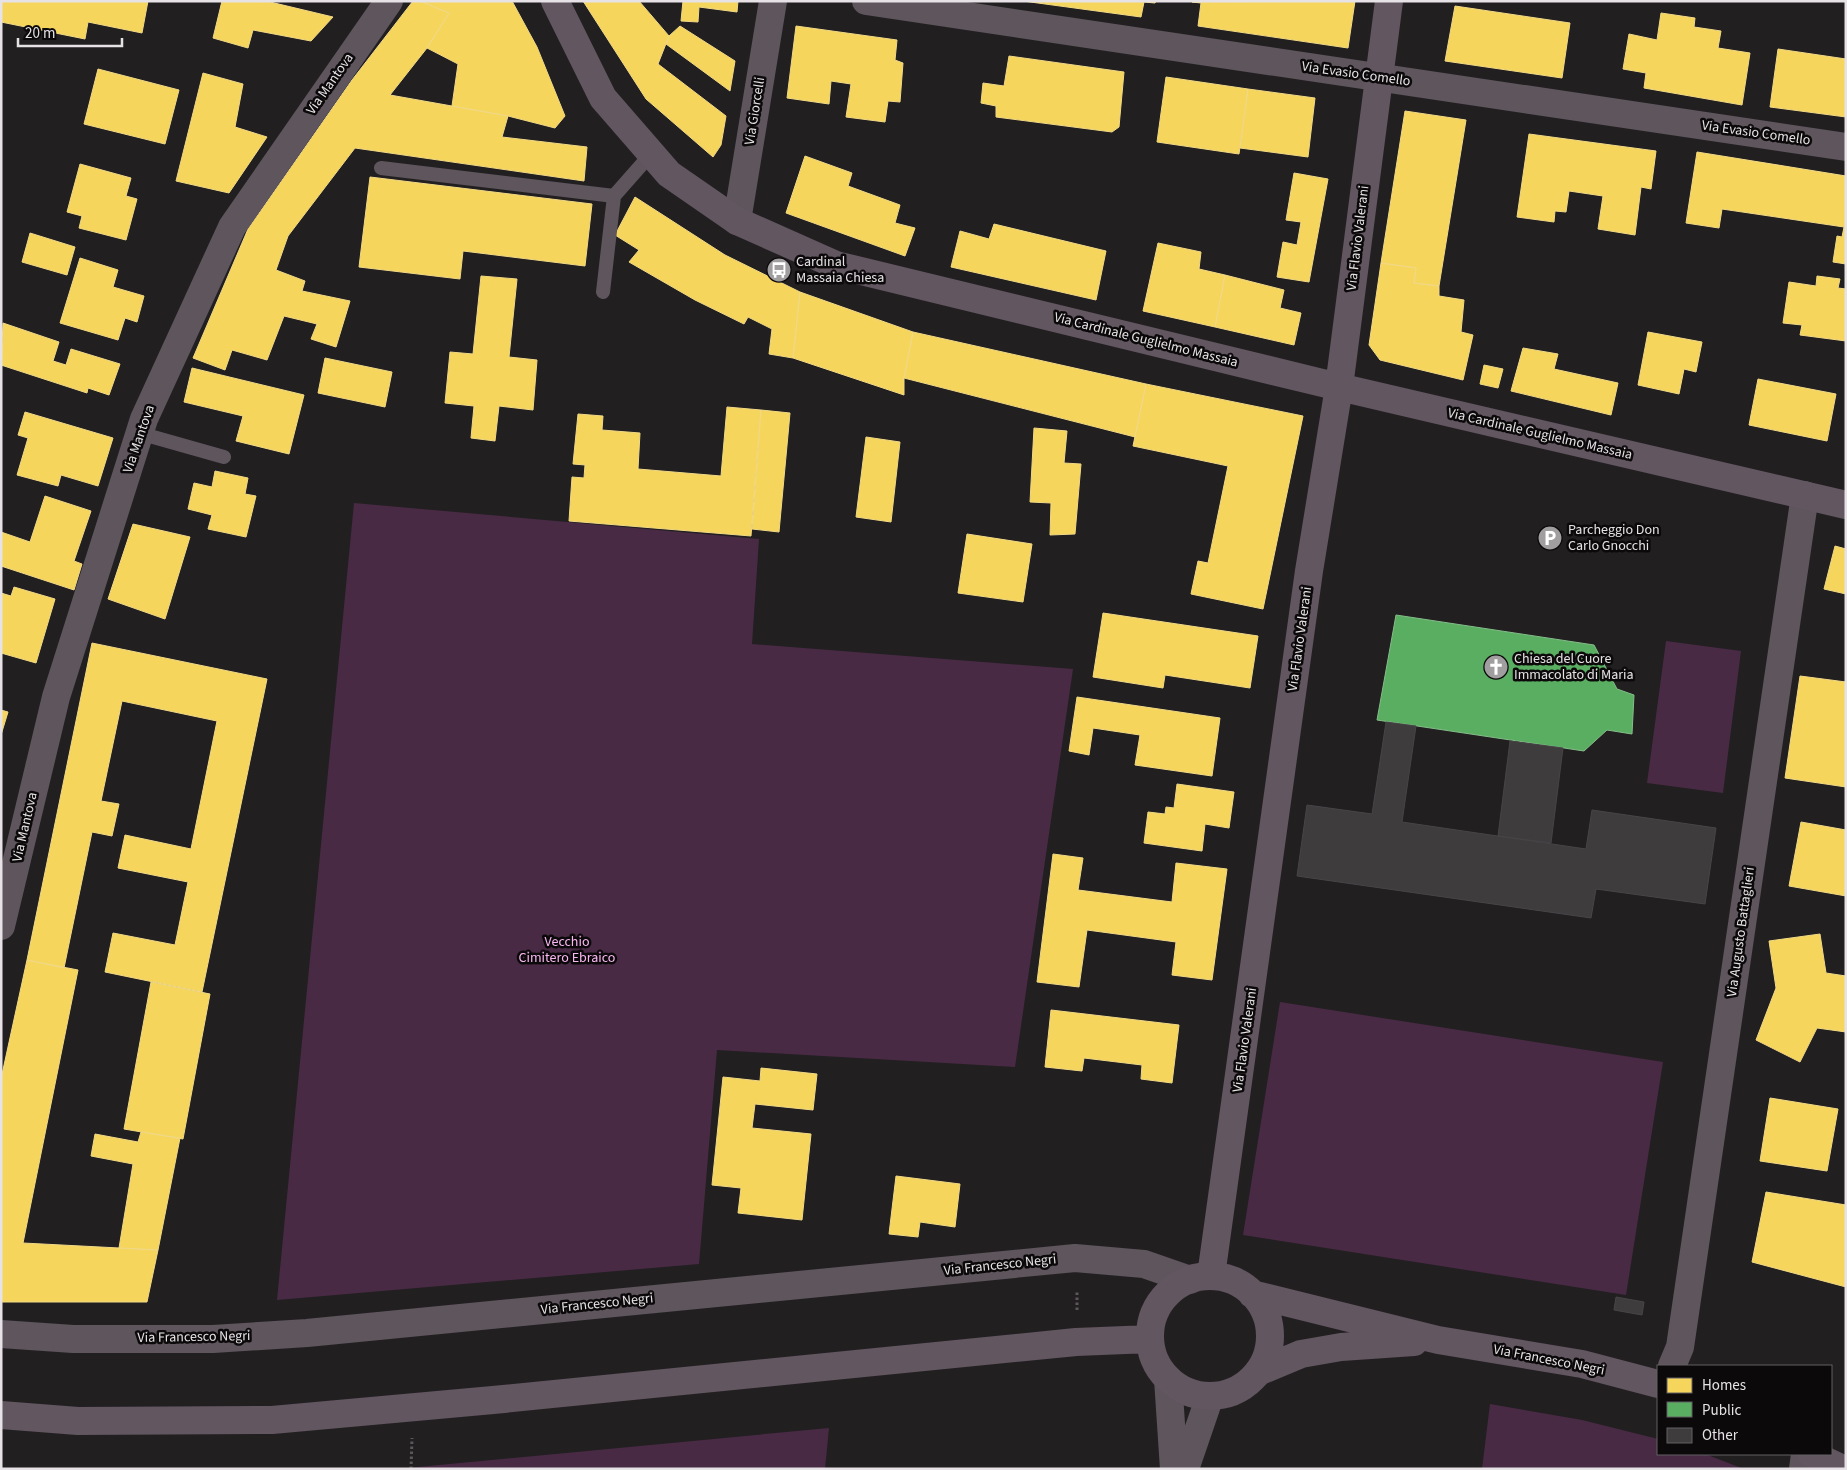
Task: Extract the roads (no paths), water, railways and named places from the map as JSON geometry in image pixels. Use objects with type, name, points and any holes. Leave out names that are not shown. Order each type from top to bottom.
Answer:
[{"type":"main road","name":"Via Cardinale Guglielmo Massaia","points":[[555,1],[603,98],[669,174],[737,221],[836,265],[1339,387],[1846,505]]},
{"type":"main road","name":"Via Flavio Valerani","points":[[1200,1278],[1339,387],[1389,1]]},
{"type":"main road","points":[[1200,1278],[1226,1278],[1252,1294],[1262,1308],[1268,1323],[1269,1341],[1266,1357],[1258,1372],[1249,1382],[1231,1392],[1210,1396],[1194,1394],[1180,1388],[1168,1379],[1158,1367],[1152,1353],[1150,1339],[1151,1322],[1158,1306],[1168,1293],[1200,1278]]},
{"type":"main road","name":"Via Francesco Negri","points":[[1252,1294],[1438,1340],[1582,1364],[1657,1384]]},
{"type":"main road","points":[[1,1415],[78,1421],[272,1420],[494,1400],[1076,1342],[1150,1339]]},
{"type":"main road","name":"Via Francesco Negri","points":[[1258,1372],[1301,1354],[1342,1347],[1438,1340]]},
{"type":"main road","points":[[1813,1455],[1843,1469]]},
{"type":"street","name":"Via Mantova","points":[[1,926],[56,697],[144,419],[232,227],[389,1]]},
{"type":"street","name":"Via Giorcelli","points":[[737,221],[773,1]]},
{"type":"street","name":"Via Evasio Comello","points":[[866,1],[1846,147]]},
{"type":"street","name":"Via Augusto Battaglieri","points":[[1672,1365],[1680,1347],[1805,495]]},
{"type":"street","name":"Via Francesco Negri","points":[[1,1334],[73,1339],[213,1339],[307,1333],[1075,1258],[1144,1264],[1200,1278]]},
{"type":"street","points":[[1168,1379],[1174,1469]]},
{"type":"street","points":[[1185,1469],[1210,1396]]},
{"type":"street","points":[[1803,1469],[1805,1455]]},
{"type":"lane","points":[[603,292],[614,196],[651,154]]},
{"type":"lane","points":[[381,168],[614,196]]},
{"type":"lane","points":[[140,433],[224,457]]},
{"type":"place","name":"Cardinal Massaia Chiesa","points":[[779,270]]},
{"type":"place","name":"Parcheggio Don Carlo Gnocchi","points":[[1550,538]]},
{"type":"place","name":"Chiesa del Cuore Immacolato di Maria","points":[[1496,667]]},
{"type":"park label","name":"Vecchio Cimitero Ebraico","points":[[567,950]]}]
